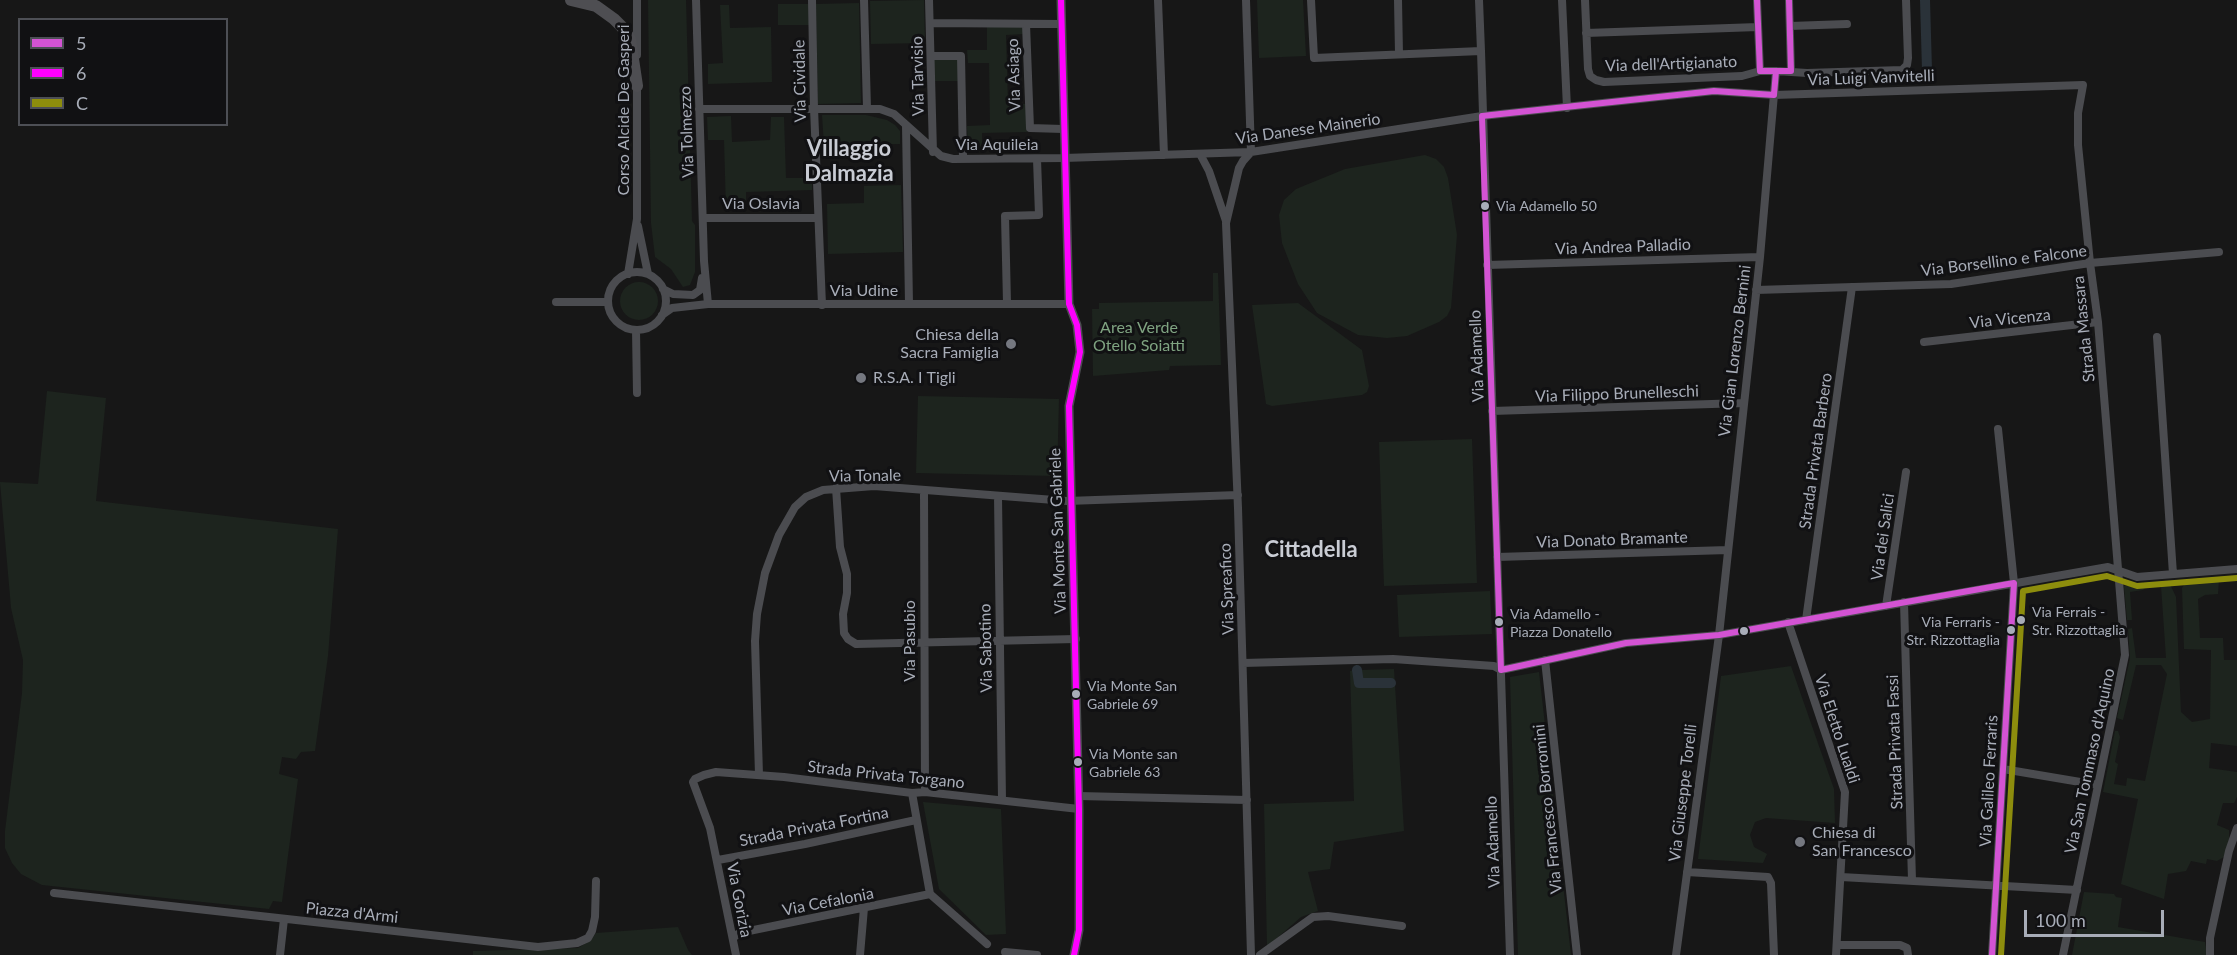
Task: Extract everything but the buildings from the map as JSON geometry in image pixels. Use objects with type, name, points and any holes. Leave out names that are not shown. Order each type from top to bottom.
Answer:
[{"type":"highway","points":[[571,0],[596,6],[622,27],[630,39],[637,86]]},
{"type":"street","name":"Corso Alcide De Gasperi","points":[[628,274],[637,219],[637,0]]},
{"type":"street","name":"Via Cividale","points":[[812,0],[822,305]]},
{"type":"street","points":[[864,0],[867,108]]},
{"type":"street","name":"Via Tarvisio","points":[[929,0],[933,152]]},
{"type":"street","name":"Via Monte San Gabriele","points":[[1061,0],[1069,304],[1077,326],[1080,352],[1069,406],[1079,796],[1079,930],[1074,955]]},
{"type":"street","points":[[1158,0],[1164,155]]},
{"type":"street","points":[[1246,0],[1251,152]]},
{"type":"street","points":[[1311,0],[1314,58],[1481,51]]},
{"type":"street","points":[[1398,0],[1400,54]]},
{"type":"street","name":"Via Adamello","points":[[1479,0],[1510,955]]},
{"type":"street","points":[[1562,0],[1567,108]]},
{"type":"street","name":"Via dell'Artigianato","points":[[1585,0],[1588,69],[1590,76],[1604,82],[1742,76],[1760,71],[1807,73],[1902,70],[1907,65],[1908,58],[1906,0]]},
{"type":"street","points":[[1757,0],[1760,71]]},
{"type":"street","points":[[1789,0],[1791,71]]},
{"type":"street","name":"Via Tolmezzo","points":[[696,1],[704,261],[708,304]]},
{"type":"street","points":[[930,23],[1061,24]]},
{"type":"street","name":"Via Asiago","points":[[1026,24],[1029,128],[1063,129]]},
{"type":"street","points":[[1790,26],[1847,24]]},
{"type":"street","points":[[1586,33],[1758,27]]},
{"type":"street","points":[[931,56],[962,56],[963,159]]},
{"type":"street","name":"Via Gian Lorenzo Bernini","points":[[1719,634],[1760,257],[1776,71]]},
{"type":"street","name":"Via Luigi Vanvitelli","points":[[1482,116],[1714,91],[1774,94],[2083,85]]},
{"type":"street","name":"Strada Massara","points":[[2083,85],[2078,113],[2078,145],[2098,322],[2118,571]]},
{"type":"street","name":"Via Aquileia","points":[[699,109],[880,109],[894,114],[933,152],[953,159],[1064,158]]},
{"type":"street","name":"Via Danese Mainerio","points":[[1064,158],[1251,152],[1482,116]]},
{"type":"street","points":[[906,126],[909,304]]},
{"type":"street","name":"Via Spreafico","points":[[1226,223],[1239,168],[1251,152]]},
{"type":"street","name":"Via Spreafico","points":[[1200,154],[1209,171],[1226,223],[1238,495],[1251,955]]},
{"type":"street","points":[[1007,303],[1005,216],[1039,215],[1037,159]]},
{"type":"street","name":"Via Oslavia","points":[[703,218],[818,218]]},
{"type":"street","name":"Corso Alcide De Gasperi","points":[[637,219],[648,274]]},
{"type":"street","name":"Via Borsellino e Falcone","points":[[1756,290],[1951,284],[2090,263],[2218,252]]},
{"type":"street","name":"Via Andrea Palladio","points":[[1487,265],[1760,257]]},
{"type":"street","name":"Via Tolmezzo","points":[[663,289],[673,294],[697,293],[701,286],[704,261]]},
{"type":"street","points":[[628,274],[648,274],[659,283],[666,297],[662,315],[651,326],[636,330],[627,328],[614,318],[608,302],[613,285],[628,274]]},
{"type":"street","name":"Strada Privata Barbero","points":[[1806,620],[1852,287]]},
{"type":"street","points":[[556,302],[608,302]]},
{"type":"street","name":"Via Udine","points":[[662,315],[672,309],[708,304],[1069,304]]},
{"type":"street","name":"Via Vicenza","points":[[1924,342],[2098,322]]},
{"type":"street","points":[[636,330],[637,393]]},
{"type":"street","points":[[2157,337],[2173,574]]},
{"type":"street","name":"Via Filippo Brunelleschi","points":[[1492,411],[1743,403]]},
{"type":"street","name":"Via Galileo Ferraris","points":[[1992,955],[2014,583],[1998,429]]},
{"type":"street","name":"Via dei Salici","points":[[1886,606],[1906,472]]},
{"type":"street","name":"Via Tonale","points":[[759,775],[755,628],[765,573],[779,535],[795,507],[806,497],[823,490],[874,486],[1072,500],[1238,495]]},
{"type":"street","points":[[836,488],[840,547],[847,574],[847,593],[843,614],[844,633],[848,639],[856,644],[1076,639]]},
{"type":"street","name":"Via Pasubio","points":[[924,490],[925,792]]},
{"type":"street","name":"Via Sabotino","points":[[998,496],[1002,800]]},
{"type":"street","name":"Via Donato Bramante","points":[[1497,557],[1728,550]]},
{"type":"street","points":[[1243,663],[1393,659],[1494,666],[1501,670],[1626,643],[1719,634],[2108,567],[2137,577],[2237,569]]},
{"type":"street","name":"Via San Tommaso d'Aquino","points":[[2063,955],[2125,655],[2118,571]]},
{"type":"street","name":"Strada Privata Fassi","points":[[1904,602],[1912,880]]},
{"type":"street","name":"Via Eletto Lualdi","points":[[1788,622],[1845,792],[1836,955]]},
{"type":"street","name":"Via Giuseppe Torelli","points":[[1676,955],[1719,634]]},
{"type":"street","name":"Via Francesco Borromini","points":[[1545,660],[1577,955]]},
{"type":"street","points":[[2003,770],[2098,785]]},
{"type":"street","name":"Strada Privata Torgano","points":[[693,783],[695,779],[716,772],[1079,808]]},
{"type":"street","name":"Via Gorizia","points":[[693,783],[710,828],[736,955]]},
{"type":"street","points":[[912,793],[930,894],[987,944]]},
{"type":"street","points":[[1079,796],[1247,800]]},
{"type":"street","name":"Strada Privata Fortina","points":[[718,860],[916,820]]},
{"type":"street","points":[[2210,955],[2210,938],[2229,851],[2237,828]]},
{"type":"street","points":[[1687,872],[1768,877],[1771,883],[1774,955]]},
{"type":"street","points":[[1841,877],[2077,890]]},
{"type":"street","name":"Piazza d'Armi","points":[[54,893],[284,920],[538,946],[577,943],[588,938],[592,931],[596,881]]},
{"type":"street","name":"Via Cefalonia","points":[[733,938],[739,933],[930,894]]},
{"type":"street","points":[[860,955],[864,908]]},
{"type":"street","points":[[1260,955],[1313,917],[1328,916],[1402,926]]},
{"type":"street","points":[[280,955],[284,920]]},
{"type":"street","points":[[1836,945],[1900,945],[1906,948],[1908,955]]},
{"type":"street","points":[[1005,952],[1037,955]]},
{"type":"green space","points":[[648,0],[686,0],[695,272],[690,285],[683,287],[671,269],[655,257],[651,223]]},
{"type":"green space","points":[[924,0],[925,43],[871,44],[870,1]]},
{"type":"green space","points":[[1257,0],[1303,0],[1306,56],[1259,58]]},
{"type":"green space","points":[[859,3],[861,103],[818,104],[816,4]]},
{"type":"green space","points":[[778,4],[810,4],[810,25],[778,25]]},
{"type":"green space","points":[[720,5],[729,5],[730,28],[771,27],[772,82],[708,84],[708,64],[723,63]]},
{"type":"green space","points":[[987,26],[1024,26],[1024,34],[1006,35],[1008,104],[1026,104],[1027,132],[982,133],[982,152],[968,152],[967,126],[990,125],[989,63],[968,63],[967,50],[987,50]]},
{"type":"green space","points":[[958,59],[958,81],[934,81],[934,60]]},
{"type":"green space","points":[[822,115],[866,115],[887,120],[895,125],[900,131],[900,144],[824,145]]},
{"type":"green space","points":[[731,116],[732,142],[770,140],[771,117],[784,117],[786,178],[812,178],[812,190],[746,192],[746,210],[726,210],[724,140],[708,140],[707,117]]},
{"type":"green space","points":[[1425,155],[1436,159],[1444,167],[1448,178],[1457,235],[1451,308],[1447,316],[1439,322],[1407,336],[1387,338],[1358,335],[1317,313],[1298,284],[1282,243],[1279,215],[1284,200],[1296,189],[1345,169]]},
{"type":"green space","points":[[901,185],[903,252],[828,254],[827,204],[864,203],[864,186]]},
{"type":"green space","name":"Area Verde Otello Soiatti","points":[[1213,273],[1218,273],[1221,365],[1170,366],[1169,370],[1093,376],[1092,309],[1099,309],[1099,303],[1213,301]]},
{"type":"green space","points":[[639,282],[653,287],[658,301],[653,315],[639,320],[625,315],[620,301],[625,287]]},
{"type":"green space","points":[[1298,303],[1362,350],[1369,386],[1367,392],[1362,395],[1272,406],[1266,404],[1252,305]]},
{"type":"green space","points":[[47,391],[106,398],[96,501],[338,529],[328,656],[315,751],[301,752],[296,759],[282,757],[279,774],[298,779],[282,902],[273,901],[269,909],[42,885],[21,874],[12,863],[5,848],[5,831],[22,693],[23,660],[11,608],[0,482],[38,484]]},
{"type":"green space","points":[[918,396],[1059,399],[1057,476],[916,473]]},
{"type":"green space","points":[[1472,439],[1477,583],[1384,586],[1379,442]]},
{"type":"green space","points":[[2219,580],[2218,594],[2205,595],[2198,599],[2200,638],[2223,638],[2224,660],[2237,660],[2237,746],[2211,743],[2209,768],[2237,772],[2237,797],[2234,803],[2223,803],[2217,825],[2229,830],[2229,840],[2224,857],[2217,861],[2207,859],[2206,864],[2191,861],[2186,871],[2168,874],[2164,899],[2121,884],[2138,799],[2103,792],[2115,731],[2118,731],[2120,737],[2114,784],[2126,786],[2127,778],[2145,781],[2167,674],[2161,665],[2136,665],[2123,720],[2117,718],[2130,658],[2128,629],[2132,628],[2136,658],[2166,658],[2161,586],[2146,587],[2143,590],[2130,592],[2132,620],[2127,620],[2124,586],[2169,582],[2176,597],[2181,712],[2192,722],[2210,719],[2211,650],[2184,649],[2182,588],[2186,582]]},
{"type":"green space","points":[[1490,591],[1492,634],[1399,637],[1397,595]]},
{"type":"green space","points":[[1791,666],[1834,789],[1835,823],[1766,818],[1755,822],[1750,835],[1754,847],[1767,854],[1763,863],[1698,859],[1721,676]]},
{"type":"green space","points":[[1394,669],[1404,831],[1334,842],[1330,869],[1308,872],[1318,911],[1301,917],[1267,947],[1264,804],[1354,801],[1350,671],[1354,670],[1354,682],[1357,686],[1382,688],[1381,680],[1362,681],[1360,670]]},
{"type":"green space","points":[[1539,672],[1571,955],[1518,955],[1510,677]]},
{"type":"green space","points":[[923,802],[1001,809],[1006,934],[986,935],[939,889]]},
{"type":"green space","points":[[2084,892],[2114,894],[2122,898],[2118,927],[2205,942],[2207,955],[2072,955]]},
{"type":"green space","points":[[678,927],[692,955],[473,955],[473,951],[578,948],[591,940],[596,933]]},
{"type":"waterway","points":[[1925,0],[1927,70]]},
{"type":"waterway","points":[[1357,670],[1359,683],[1391,683]]},
{"type":"transit line","name":"6","points":[[1061,0],[1069,304],[1077,325],[1080,352],[1069,406],[1079,809],[1079,930],[1074,955]]},
{"type":"transit line","name":"5","points":[[1757,0],[1760,71],[1791,71],[1789,0]]},
{"type":"transit line","name":"5","points":[[1776,71],[1774,95],[1714,91],[1482,116],[1501,670],[1626,643],[1719,635],[2014,583],[1992,955]]},
{"type":"transit line","name":"C","points":[[2001,955],[2023,591],[2107,576],[2137,586],[2237,578]]},
{"type":"place","name":"Via Adamello 50","points":[[1485,206]]},
{"type":"place","name":"Chiesa della Sacra Famiglia","points":[[1011,344]]},
{"type":"place","name":"R.S.A. I Tigli","points":[[861,378]]},
{"type":"place","name":"Via Ferrais - Str. Rizzottaglia","points":[[2021,620]]},
{"type":"place","name":"Via Adamello - Piazza Donatello","points":[[1499,622]]},
{"type":"place","name":"Via Ferraris - Str. Rizzottaglia","points":[[2011,630]]},
{"type":"place","name":"Via Monte San Gabriele 69","points":[[1076,694]]},
{"type":"place","name":"Via Monte san Gabriele 63","points":[[1078,762]]},
{"type":"place","name":"Chiesa di San Francesco","points":[[1800,842]]},
{"type":"district","name":"Villaggio Dalmazia","points":[[849,162]]},
{"type":"district","name":"Cittadella","points":[[1311,550]]}]
